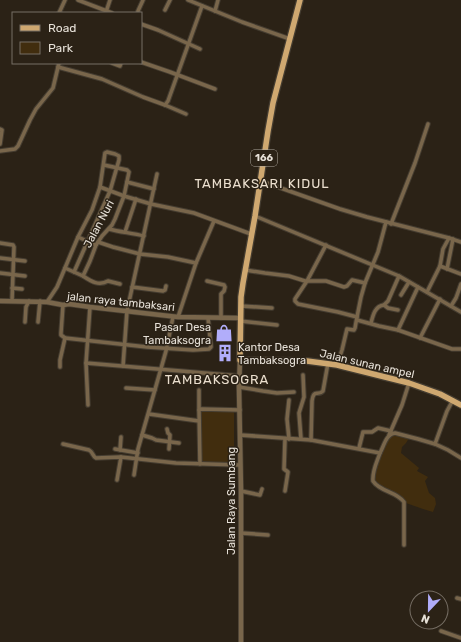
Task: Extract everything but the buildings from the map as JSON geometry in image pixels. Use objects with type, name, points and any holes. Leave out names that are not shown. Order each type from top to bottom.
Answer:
[{"type":"main road","name":"166","points":[[240,360],[241,297],[268,132],[272,109],[300,0]]},
{"type":"main road","name":"Jalan sunan ampel","points":[[240,360],[292,360],[328,363],[409,383],[461,403]]},
{"type":"street","points":[[59,12],[65,0]]},
{"type":"street","points":[[78,0],[106,12],[110,0]]},
{"type":"street","points":[[138,11],[142,0]]},
{"type":"street","points":[[165,10],[170,0]]},
{"type":"street","points":[[188,0],[242,22],[290,39]]},
{"type":"street","points":[[215,11],[218,0]]},
{"type":"street","points":[[165,105],[202,6]]},
{"type":"street","points":[[142,24],[200,48]]},
{"type":"street","points":[[142,62],[215,89]]},
{"type":"street","points":[[0,151],[14,149],[18,146],[30,120],[53,88],[59,65],[102,79],[186,114]]},
{"type":"street","points":[[391,224],[415,163],[428,124]]},
{"type":"street","points":[[0,129],[2,130],[0,144]]},
{"type":"street","points":[[47,302],[57,287],[78,237],[92,210],[100,187],[105,154],[108,152],[115,154],[119,157],[110,191],[74,272]]},
{"type":"street","points":[[104,165],[127,170],[129,172],[127,182],[154,189]]},
{"type":"street","points":[[123,366],[127,311],[157,174]]},
{"type":"street","points":[[260,181],[340,209],[391,224],[451,238],[461,242]]},
{"type":"street","name":"Jalan Nuri","points":[[83,276],[97,243],[115,219],[124,196],[127,182]]},
{"type":"street","points":[[100,187],[136,200],[192,213],[252,234]]},
{"type":"street","points":[[125,232],[136,200]]},
{"type":"street","points":[[255,216],[399,276],[461,312]]},
{"type":"street","points":[[134,475],[142,435],[176,317],[196,263],[214,221]]},
{"type":"street","points":[[337,365],[347,329],[355,330],[365,283],[382,239],[386,222]]},
{"type":"street","points":[[108,229],[144,236]]},
{"type":"street","points":[[78,237],[88,242],[140,254],[168,257],[196,263]]},
{"type":"street","points":[[427,292],[440,266],[442,249],[451,238]]},
{"type":"street","points":[[447,269],[451,238]]},
{"type":"street","points":[[0,243],[13,245],[15,249],[12,301]]},
{"type":"street","points":[[326,245],[307,281],[295,299],[297,304],[338,312],[376,325],[398,330],[452,349],[461,349]]},
{"type":"street","points":[[0,258],[25,261]]},
{"type":"street","points":[[440,266],[461,274]]},
{"type":"street","points":[[65,268],[96,283],[108,281],[120,284]]},
{"type":"street","points":[[245,270],[265,274],[289,276],[307,281],[326,281],[344,287],[347,286],[352,280],[365,283]]},
{"type":"street","points":[[0,273],[25,276]]},
{"type":"street","points":[[370,323],[377,308],[384,305],[388,300],[399,276]]},
{"type":"street","points":[[207,281],[224,285],[226,287],[221,294],[221,318]]},
{"type":"street","points":[[401,295],[409,282]]},
{"type":"street","points":[[451,306],[456,298],[461,284]]},
{"type":"street","points":[[132,287],[163,291],[165,290],[166,286]]},
{"type":"street","points":[[398,330],[418,287]]},
{"type":"street","points":[[12,288],[22,289]]},
{"type":"street","points":[[420,338],[440,299]]},
{"type":"street","name":"jalan raya tambaksari","points":[[0,301],[40,301],[63,305],[69,304],[90,308],[176,317],[240,320]]},
{"type":"street","points":[[38,322],[40,301]]},
{"type":"street","points":[[25,322],[26,307],[29,302]]},
{"type":"street","points":[[63,305],[61,335],[65,338],[87,341],[193,350],[210,349],[208,318]]},
{"type":"street","points":[[384,305],[388,308],[398,310]]},
{"type":"street","points":[[241,306],[272,308]]},
{"type":"street","points":[[88,405],[86,363],[90,308]]},
{"type":"street","points":[[240,320],[278,325]]},
{"type":"street","points":[[60,367],[65,338]]},
{"type":"street","name":"Jalan Raya Sumbang","points":[[240,360],[241,642]]},
{"type":"street","points":[[86,363],[240,376]]},
{"type":"street","points":[[311,440],[313,395],[323,391],[328,363]]},
{"type":"street","points":[[301,439],[299,413],[303,402],[303,375]]},
{"type":"street","points":[[404,545],[404,502],[399,496],[378,487],[373,481],[372,477],[380,453],[402,405],[409,383]]},
{"type":"street","points":[[239,387],[263,391],[294,392]]},
{"type":"street","points":[[126,388],[155,390]]},
{"type":"street","points":[[199,390],[200,464]]},
{"type":"street","points":[[285,491],[288,473],[284,469],[289,400]]},
{"type":"street","points":[[435,444],[447,411],[453,400]]},
{"type":"street","points":[[199,410],[240,410]]},
{"type":"street","points":[[149,414],[199,421]]},
{"type":"street","points":[[359,448],[364,432],[372,432],[378,428],[390,433],[418,438],[435,444],[461,458]]},
{"type":"street","points":[[167,429],[168,433],[170,434],[169,449]]},
{"type":"street","points":[[240,434],[311,440],[380,453]]},
{"type":"street","points":[[142,435],[156,440],[179,443]]},
{"type":"street","points":[[120,450],[121,437]]},
{"type":"street","points":[[63,444],[89,450],[96,458],[121,457],[176,463],[240,465]]},
{"type":"street","points":[[115,448],[138,453]]},
{"type":"street","points":[[117,480],[121,457]]},
{"type":"street","points":[[241,491],[260,495],[262,489]]},
{"type":"street","points":[[241,533],[268,535]]},
{"type":"street","points":[[456,598],[461,599]]},
{"type":"street","points":[[441,631],[461,638]]},
{"type":"green space","points":[[201,411],[234,411],[234,464],[204,463],[202,461]]},
{"type":"green space","points":[[395,434],[409,438],[402,447],[401,453],[419,468],[417,471],[428,477],[425,481],[429,493],[435,498],[436,504],[433,512],[406,503],[401,496],[377,485],[373,477],[384,447]]},
{"type":"place","name":"Pasar Desa Tambaksogra","points":[[224,333]]},
{"type":"place","name":"Kantor Desa Tambaksogra","points":[[225,353]]},
{"type":"district","name":"TAMBAKSARI KIDUL","points":[[262,183]]},
{"type":"district","name":"TAMBAKSOGRA","points":[[217,379]]}]
